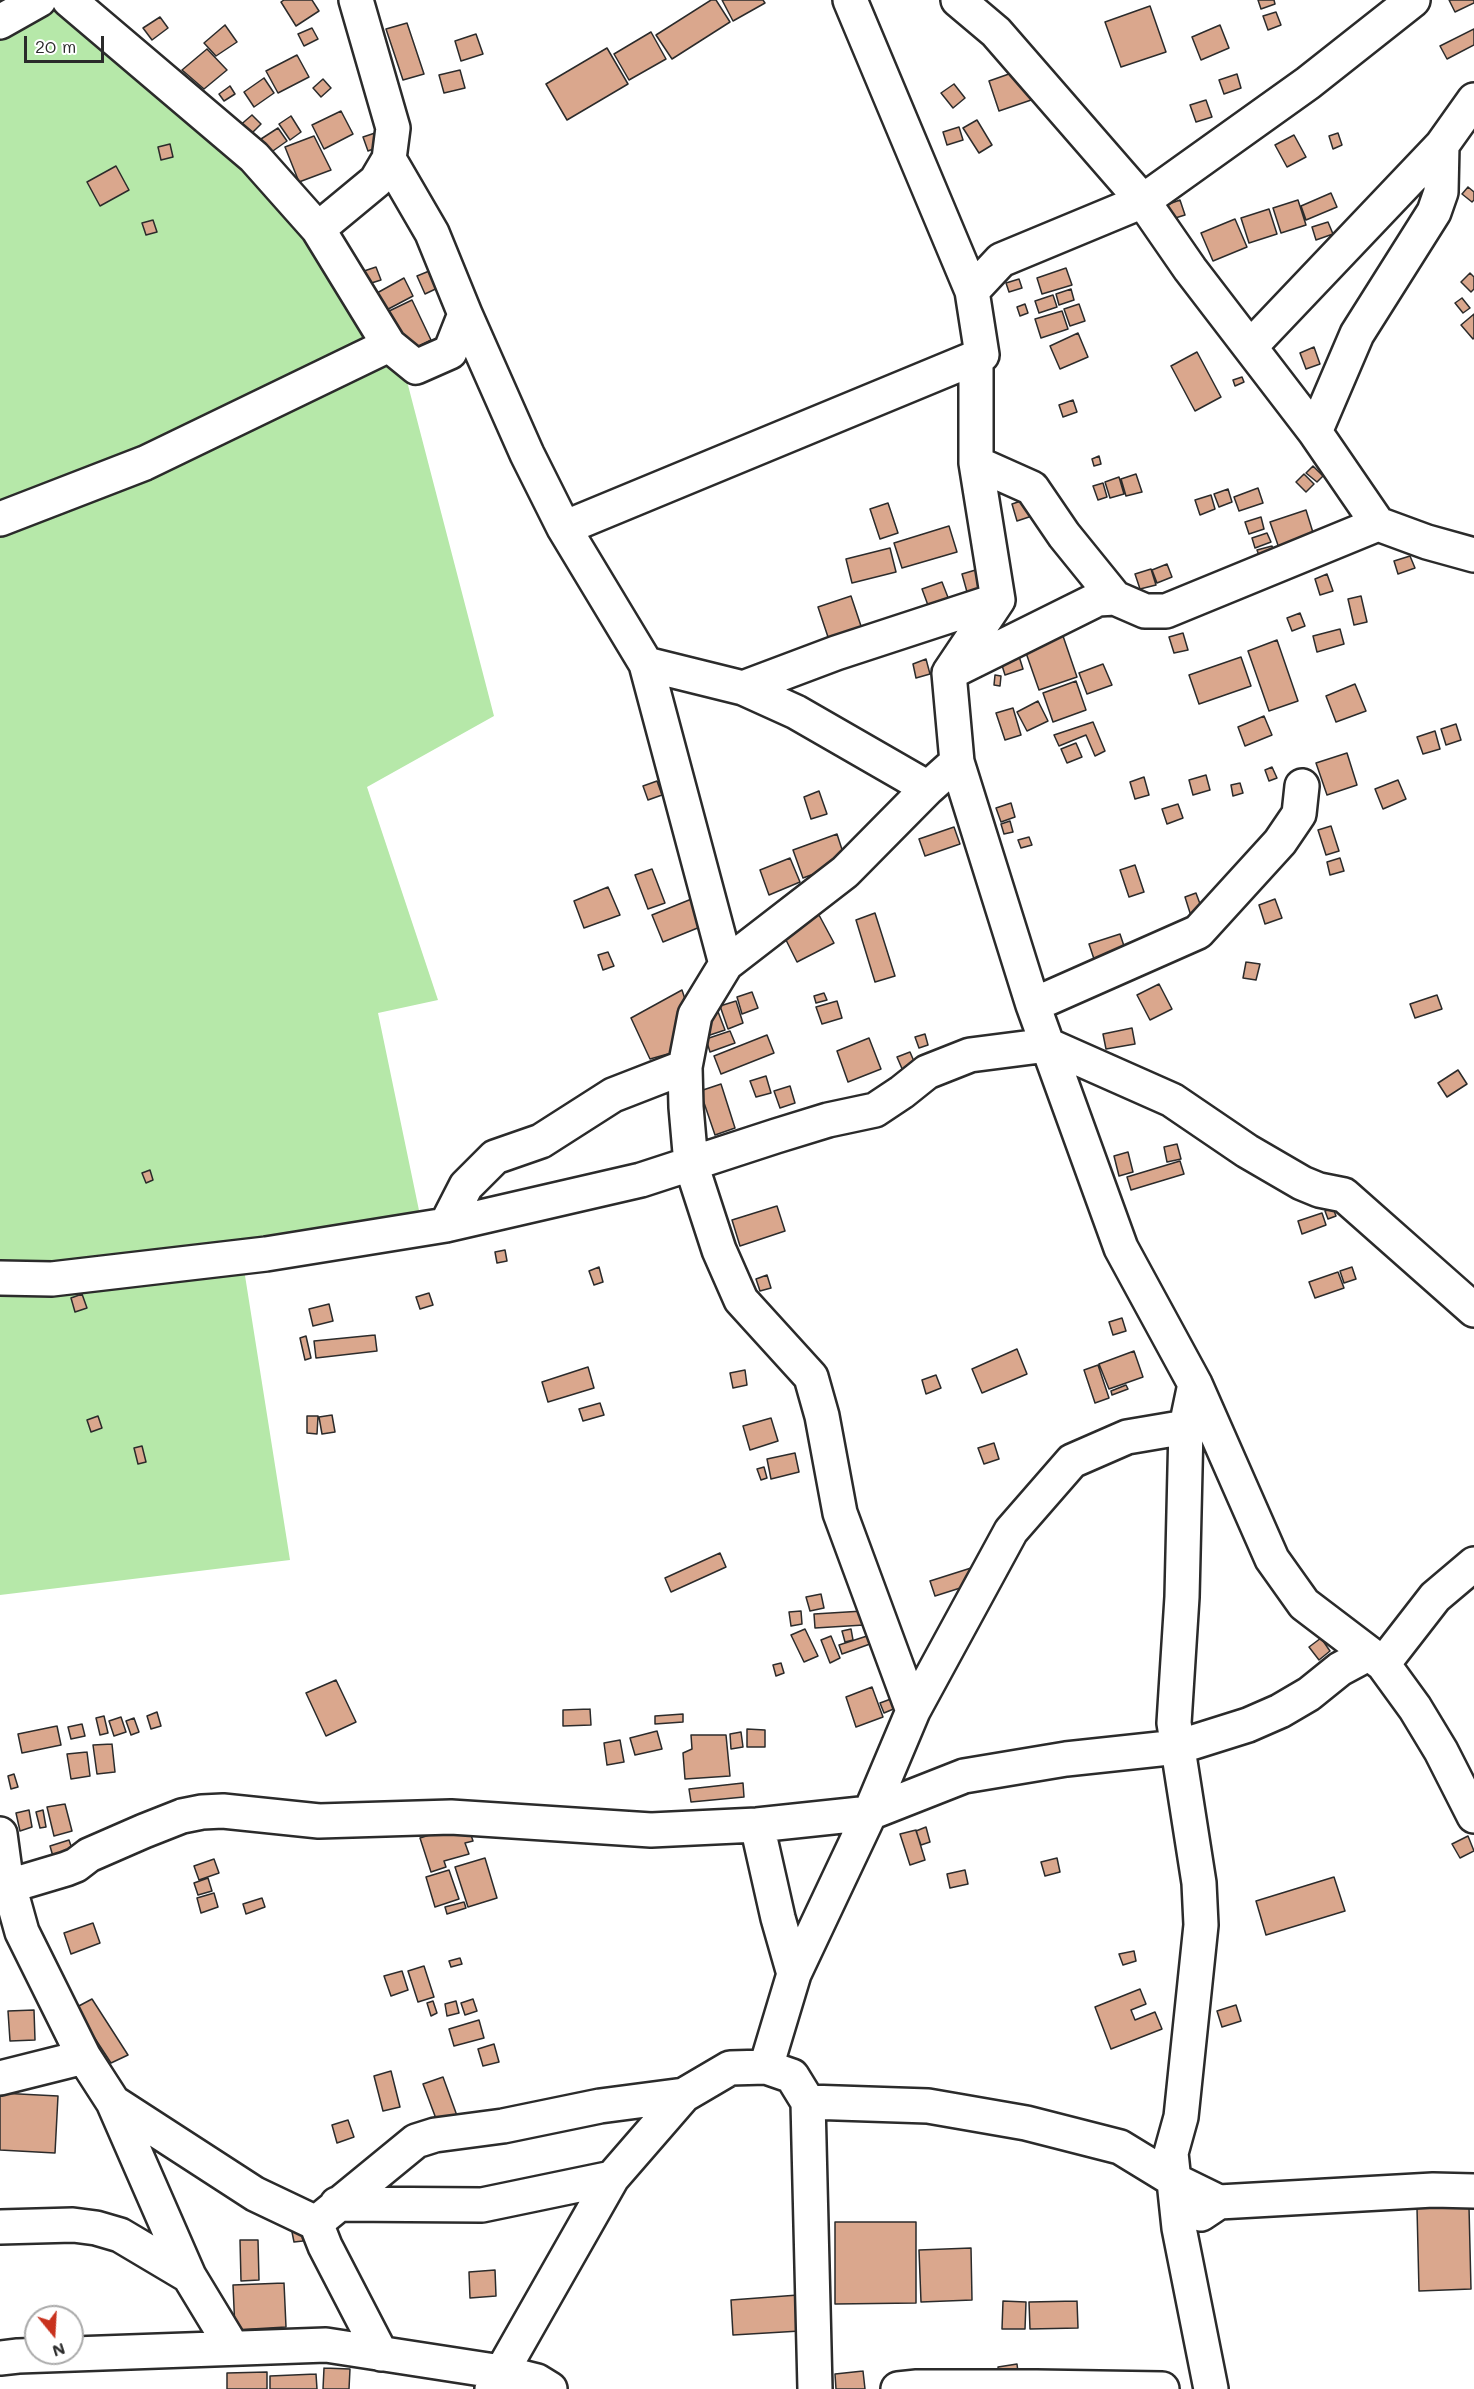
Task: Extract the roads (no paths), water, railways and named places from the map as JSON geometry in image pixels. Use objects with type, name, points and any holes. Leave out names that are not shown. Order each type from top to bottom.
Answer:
[{"type":"street","points":[[0,22],[39,0]]},
{"type":"street","points":[[69,0],[254,157],[318,229],[389,345],[416,367],[450,352],[465,314]]},
{"type":"street","points":[[318,229],[376,181],[389,159],[393,128],[356,0]]},
{"type":"street","points":[[564,528],[976,360],[982,355],[972,291],[850,0]]},
{"type":"street","points":[[958,0],[996,32],[1143,201],[1315,432],[1378,524],[1427,542],[1474,555]]},
{"type":"street","points":[[972,291],[1000,260],[1143,201],[1308,82],[1413,0]]},
{"type":"street","points":[[1250,347],[1442,145],[1474,100]]},
{"type":"street","points":[[1315,432],[1357,334],[1434,213],[1441,192],[1442,145]]},
{"type":"street","points":[[389,159],[432,233],[527,454],[564,528],[646,664],[726,964]]},
{"type":"street","points":[[0,519],[145,463],[389,345]]},
{"type":"street","points":[[976,360],[976,462],[998,600],[949,673],[957,762],[1033,1005],[1121,1248],[1195,1384],[1272,1559],[1304,1604],[1375,1659],[1415,1708],[1436,1742],[1474,1816]]},
{"type":"street","points":[[976,462],[1032,488],[1064,535],[1115,598]]},
{"type":"street","points":[[949,673],[1098,598],[1115,598],[1145,611],[1166,611],[1378,524]]},
{"type":"street","points":[[743,688],[836,653],[998,600]]},
{"type":"street","points":[[646,664],[743,688],[796,712],[928,788]]},
{"type":"street","points":[[913,1711],[840,1513],[822,1416],[811,1377],[741,1300],[719,1250],[692,1164],[686,1107],[685,1067],[695,1015],[726,964],[845,872],[957,762]]},
{"type":"street","points":[[1033,1005],[1198,932],[1280,842],[1299,814],[1302,786]]},
{"type":"street","points":[[0,1278],[52,1279],[254,1255],[446,1225],[642,1180],[828,1120],[875,1110],[927,1072],[970,1055],[1048,1045],[1172,1100],[1247,1151],[1302,1183],[1319,1190],[1344,1195],[1474,1310]]},
{"type":"street","points":[[446,1225],[466,1186],[495,1157],[541,1141],[613,1095],[685,1067]]},
{"type":"street","points":[[1195,1384],[1186,1426],[1182,1597],[1174,1723],[1198,1883],[1201,1925],[1181,2117],[1171,2153],[1179,2228],[1211,2389]]},
{"type":"street","points":[[766,2067],[795,1974],[870,1813],[913,1711],[1011,1531],[1072,1461],[1127,1437],[1186,1426]]},
{"type":"street","points":[[5,1877],[66,1869],[90,1855],[144,1831],[182,1816],[202,1812],[224,1811],[319,1821],[451,1817],[651,1830],[757,1825],[870,1813],[964,1776],[1066,1759],[1178,1747],[1248,1725],[1280,1711],[1309,1694],[1340,1669],[1375,1659],[1435,1597],[1474,1564]]},
{"type":"street","points":[[757,1825],[782,1934],[795,1974]]},
{"type":"street","points":[[0,1834],[5,1877],[22,1932],[84,2057],[113,2102],[189,2276],[232,2347]]},
{"type":"street","points":[[0,2078],[84,2057]]},
{"type":"street","points":[[496,2381],[612,2178],[684,2095],[730,2068],[766,2067],[792,2076],[808,2102],[815,2389]]},
{"type":"street","points":[[381,2354],[325,2246],[326,2213],[416,2141],[435,2135],[503,2126],[600,2106],[684,2095]]},
{"type":"street","points":[[113,2102],[255,2194],[326,2213],[482,2205],[612,2178]]},
{"type":"street","points":[[808,2102],[928,2106],[1026,2123],[1120,2147],[1174,2180],[1219,2202],[1433,2190],[1474,2191]]},
{"type":"street","points":[[1179,2228],[1219,2202]]},
{"type":"street","points":[[0,2227],[73,2225],[96,2228],[120,2235],[189,2276]]},
{"type":"street","points":[[0,2358],[18,2355],[326,2345],[381,2354],[496,2381],[537,2381],[550,2389]]},
{"type":"street","points":[[898,2389],[1037,2386],[1162,2389]]}]
